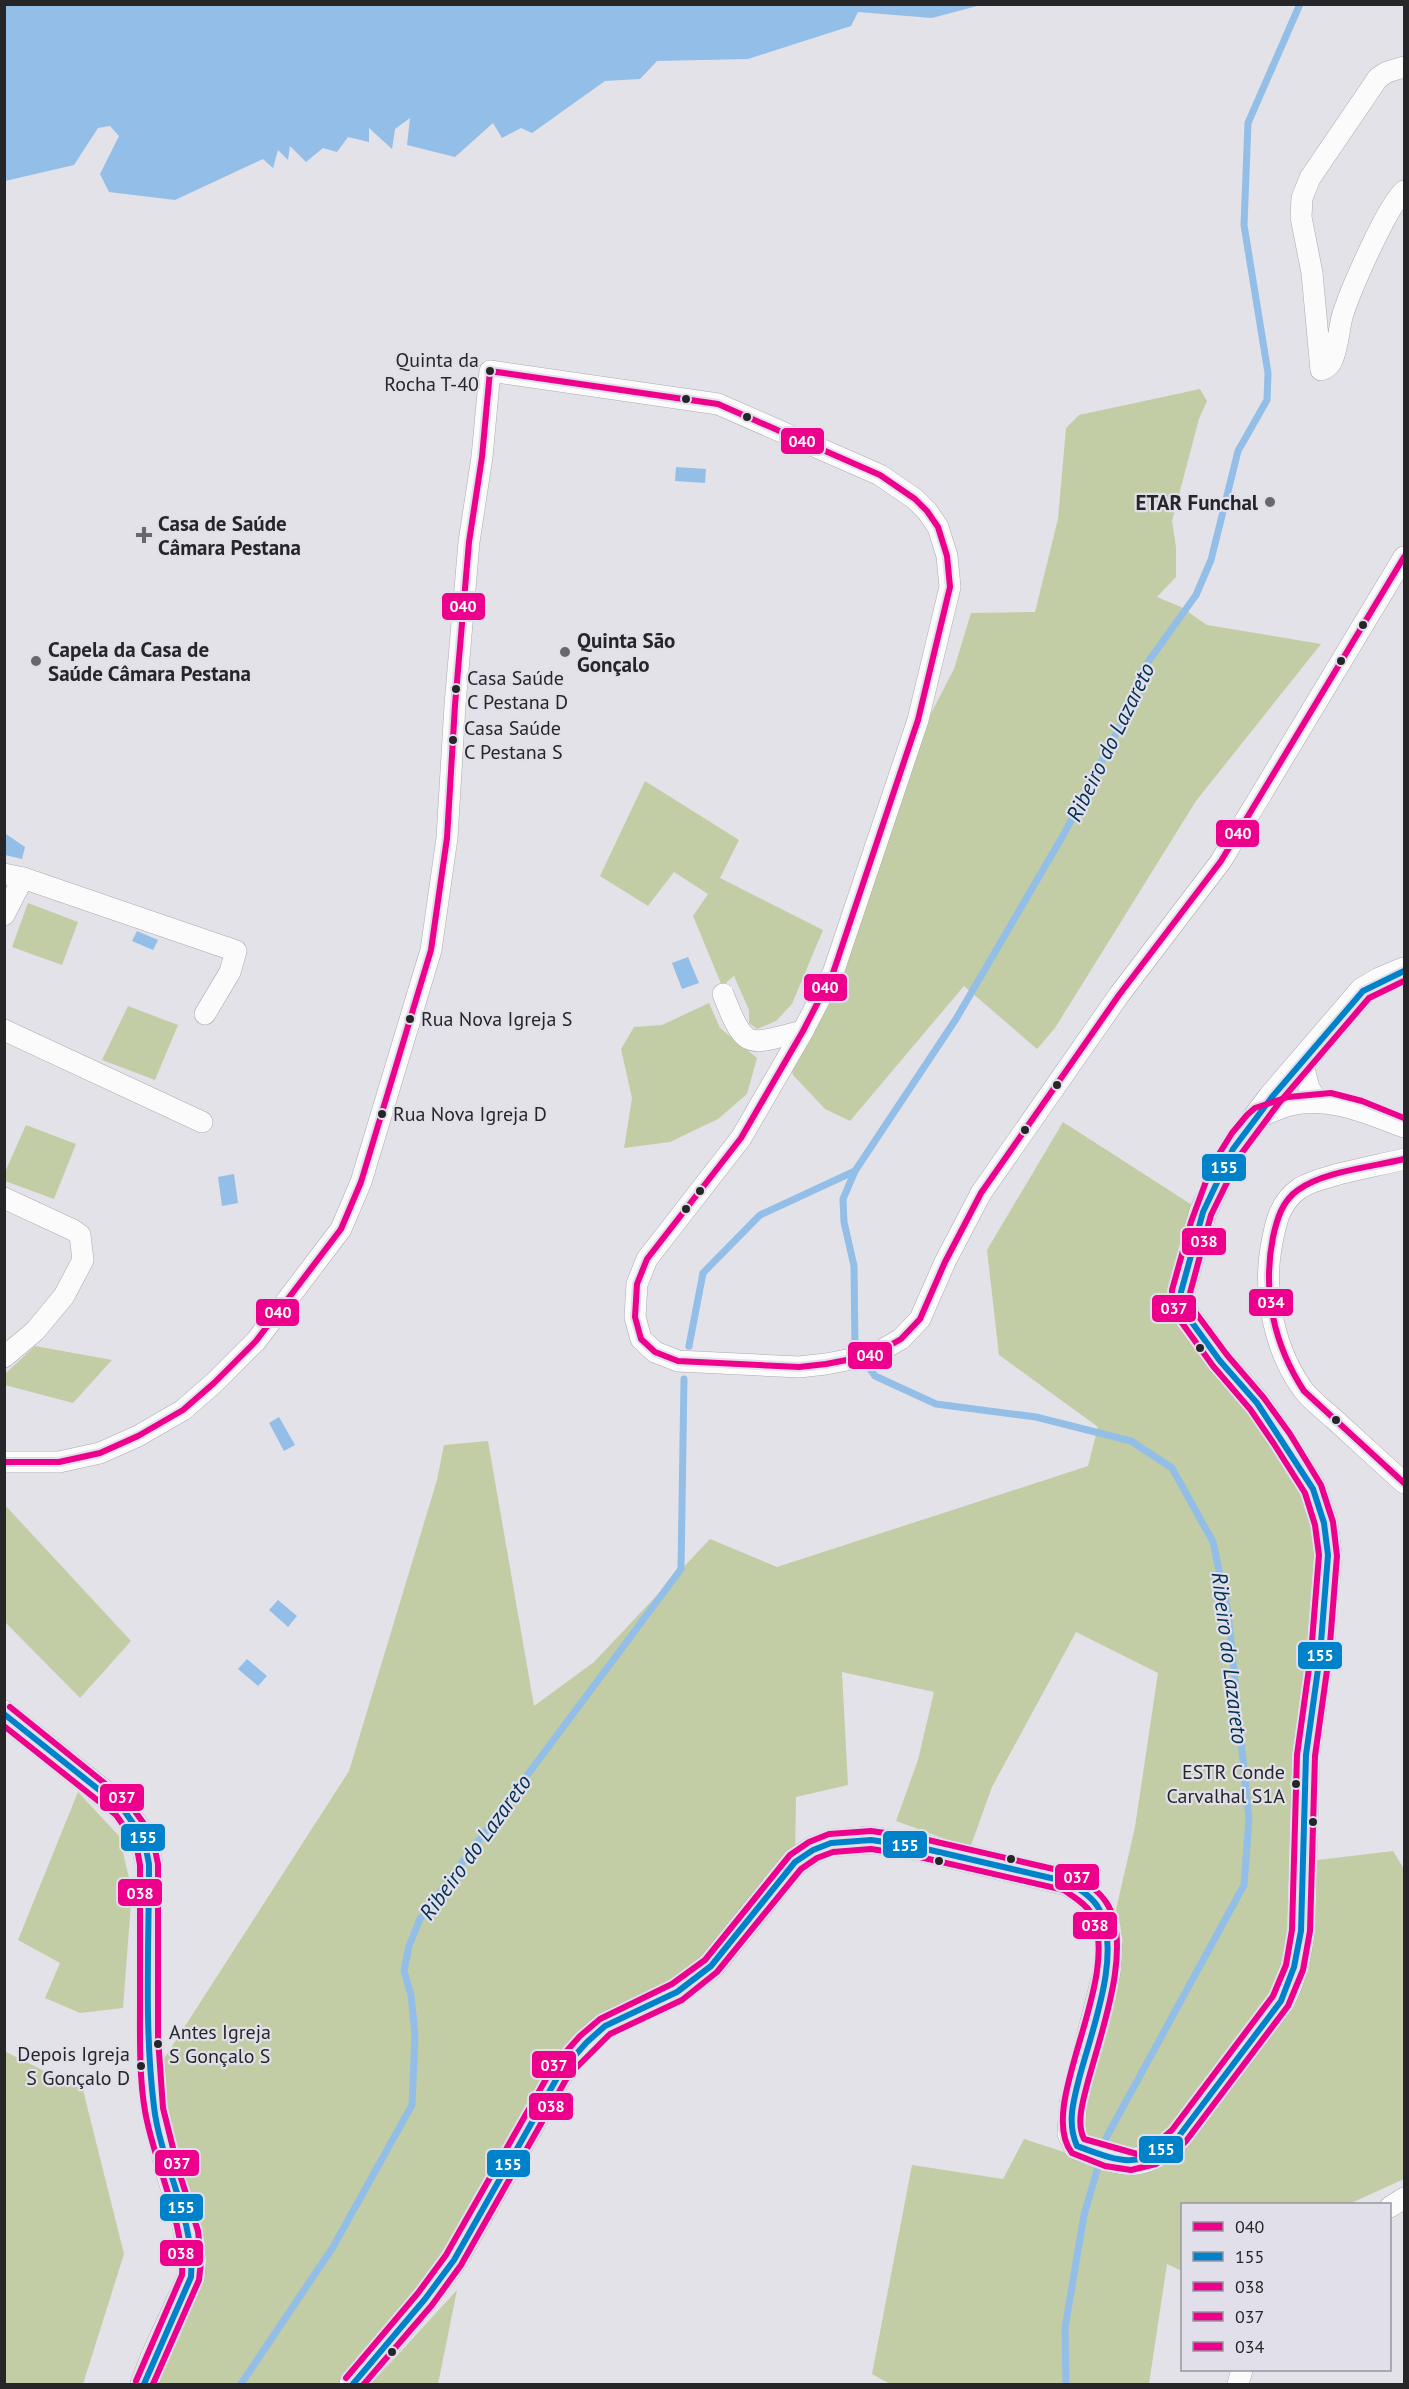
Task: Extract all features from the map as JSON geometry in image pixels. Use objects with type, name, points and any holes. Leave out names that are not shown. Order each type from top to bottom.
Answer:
[{"type":"main road","points":[[353,2385],[404,2326],[454,2260],[561,2071],[572,2057],[605,2026],[677,1992],[711,1966],[795,1862],[813,1850],[831,1843],[871,1840],[913,1846],[1068,1882],[1086,1894],[1099,1908],[1106,1924],[1109,1940],[1107,1971],[1073,2104],[1071,2133],[1077,2146],[1099,2154],[1138,2163],[1153,2158],[1179,2136],[1281,2001],[1291,1982],[1301,1931],[1306,1755],[1320,1655],[1328,1555],[1324,1522],[1313,1489],[1282,1439],[1257,1402],[1220,1361],[1185,1313],[1181,1302],[1181,1292],[1203,1212],[1233,1149],[1254,1119],[1363,991],[1404,971]]},
{"type":"main road","points":[[4,1713],[123,1809],[144,1839],[150,1864],[149,2038],[154,2109],[170,2174],[189,2233],[192,2260],[191,2277],[144,2385]]},
{"type":"street","points":[[1404,67],[1387,72],[1378,78],[1310,178],[1302,198],[1301,217],[1312,273],[1321,370],[1329,367],[1333,359],[1343,315],[1390,210],[1404,191]]},
{"type":"street","points":[[4,1462],[59,1462],[100,1453],[138,1436],[183,1410],[256,1341],[341,1229],[361,1182],[431,950],[447,838],[455,705],[469,542],[482,457],[490,371],[718,404],[880,475],[915,499],[938,527],[947,556],[950,587],[918,720],[832,974],[803,1031],[741,1138],[647,1259],[637,1284],[635,1317],[642,1339],[655,1352],[678,1361],[799,1367],[826,1364],[873,1355],[900,1340],[920,1319],[945,1262],[981,1193],[1119,995],[1221,861],[1404,557]]},
{"type":"street","points":[[4,915],[14,876],[236,951],[230,972],[205,1014]]},
{"type":"street","points":[[723,994],[741,1034],[750,1041],[763,1041],[803,1031]]},
{"type":"street","points":[[4,1030],[202,1122]]},
{"type":"street","points":[[1302,1061],[1309,1088],[1318,1102]]},
{"type":"street","points":[[1254,1119],[1289,1105],[1332,1102],[1376,1115],[1404,1127]]},
{"type":"street","points":[[1404,1159],[1318,1180],[1300,1188],[1281,1207],[1269,1262],[1274,1323],[1282,1350],[1292,1371],[1305,1392],[1404,1483]]},
{"type":"street","points":[[4,1198],[80,1235],[83,1260],[64,1296],[50,1314],[35,1331],[4,1357]]},
{"type":"street","points":[[1391,2206],[1404,2198]]},
{"type":"green space","points":[[1200,389],[1207,401],[1199,419],[1172,521],[1176,547],[1176,577],[1157,597],[1181,607],[1207,625],[1321,644],[1196,801],[1055,1028],[1037,1049],[964,986],[850,1121],[825,1109],[793,1075],[789,1057],[925,725],[954,669],[971,613],[1035,612],[1058,519],[1066,428],[1079,415]]},
{"type":"green space","points":[[645,781],[739,840],[720,878],[823,930],[792,1004],[776,1021],[757,1029],[749,1023],[749,1010],[734,976],[722,986],[693,916],[708,894],[674,872],[648,906],[600,876]]},
{"type":"green space","points":[[28,903],[78,922],[62,965],[12,947]]},
{"type":"green space","points":[[709,1003],[720,1028],[757,1058],[747,1094],[718,1119],[670,1142],[624,1148],[632,1098],[621,1049],[634,1027],[662,1025]]},
{"type":"green space","points":[[128,1006],[178,1025],[155,1080],[102,1060]]},
{"type":"green space","points":[[1063,1122],[1203,1212],[1181,1292],[1324,1523],[1309,1861],[1393,1851],[1404,1869],[1404,2179],[1351,2203],[1181,2203],[1181,2271],[1167,2264],[1149,2384],[890,2384],[872,2374],[912,2165],[1003,2179],[1024,2139],[1126,2172],[1077,2146],[1109,1940],[1135,1827],[1158,1673],[1076,1632],[992,1787],[970,1848],[896,1821],[918,1760],[934,1692],[842,1672],[848,1785],[796,1797],[795,1862],[711,1966],[605,2026],[474,2226],[353,2384],[144,2384],[182,2297],[151,2079],[349,1771],[437,1480],[444,1445],[488,1441],[534,1706],[594,1662],[710,1539],[777,1567],[1088,1466],[1098,1427],[999,1355],[987,1250]]},
{"type":"green space","points":[[26,1125],[76,1144],[54,1199],[5,1181],[5,1172]]},
{"type":"green space","points":[[35,1346],[112,1360],[73,1403],[5,1385],[5,1374]]},
{"type":"green space","points":[[4,1504],[131,1641],[80,1698],[5,1622]]},
{"type":"green space","points":[[78,1792],[119,1836],[132,1890],[123,2008],[80,2013],[45,1998],[60,1963],[18,1940]]},
{"type":"green space","points":[[4,2051],[83,2090],[124,2254],[83,2384],[5,2384]]},
{"type":"green space","points":[[457,2290],[438,2384],[371,2384],[372,2383]]},
{"type":"water","points":[[4,5],[981,5],[932,18],[858,12],[851,26],[748,59],[657,61],[640,79],[605,81],[532,133],[521,128],[502,138],[493,123],[455,157],[407,145],[410,118],[395,129],[392,149],[369,128],[369,142],[348,137],[337,152],[323,148],[306,162],[290,146],[288,160],[278,150],[273,168],[263,159],[175,200],[109,192],[100,174],[119,136],[110,126],[98,128],[74,165],[5,181]]},
{"type":"water","points":[[676,467],[706,469],[705,483],[675,481]]},
{"type":"water","points":[[6,834],[25,847],[22,859],[5,855]]},
{"type":"water","points":[[137,931],[158,940],[153,950],[132,941]]},
{"type":"water","points":[[688,957],[699,983],[682,989],[672,963]]},
{"type":"water","points":[[234,1174],[238,1203],[222,1206],[218,1177]]},
{"type":"water","points":[[279,1417],[295,1445],[284,1451],[269,1423]]},
{"type":"water","points":[[278,1600],[297,1616],[288,1627],[269,1610]]},
{"type":"water","points":[[247,1659],[267,1676],[258,1686],[238,1669]]},
{"type":"waterway","name":"Ribeiro do Lazareto","points":[[689,1346],[703,1273],[760,1215],[855,1171],[956,1019],[1065,832],[1123,720],[1143,669],[1196,595],[1211,560],[1238,451],[1267,400],[1268,373],[1244,225],[1248,123],[1300,4]]},
{"type":"waterway","name":"Ribeiro do Lazareto","points":[[855,1171],[843,1199],[844,1222],[854,1266],[855,1347],[875,1376],[936,1404],[1036,1417],[1131,1441],[1172,1468],[1213,1542],[1228,1612],[1249,1819],[1244,1885],[1106,2138],[1103,2149]]},
{"type":"waterway","name":"Ribeiro do Lazareto","points":[[241,2384],[333,2247],[412,2105],[415,2035],[411,1995],[404,1971],[409,1946],[420,1919],[681,1569],[684,1379]]},
{"type":"waterway","name":"Ribeiro do Lazareto","points":[[1066,2384],[1065,2328],[1084,2215],[1100,2160]]},
{"type":"transit line","name":"040","points":[[490,371],[718,404],[880,475],[915,499],[927,511],[938,527],[947,556],[950,587],[918,720],[833,973],[803,1031],[741,1138],[647,1259],[637,1284],[635,1317],[641,1339],[655,1352],[678,1361],[799,1367],[826,1364],[873,1355],[901,1339],[920,1319],[945,1262],[981,1193],[1119,995],[1221,861],[1404,557]]},
{"type":"transit line","name":"040","points":[[4,1462],[59,1462],[100,1453],[138,1436],[183,1410],[256,1341],[341,1229],[361,1182],[431,950],[447,838],[455,705],[469,542],[482,457],[490,371]]},
{"type":"transit line","name":"155","points":[[353,2384],[425,2299],[454,2260],[561,2071],[605,2026],[677,1992],[711,1966],[795,1862],[813,1850],[831,1843],[871,1840],[913,1846],[1068,1882],[1093,1901],[1106,1927],[1108,1948],[1106,1970],[1097,2016],[1075,2096],[1072,2129],[1077,2146],[1107,2156],[1130,2160],[1141,2159],[1165,2147],[1179,2136],[1281,2001],[1294,1967],[1301,1931],[1306,1755],[1320,1655],[1328,1555],[1324,1523],[1313,1489],[1257,1403],[1220,1361],[1185,1313],[1181,1302],[1181,1292],[1203,1212],[1233,1149],[1272,1097],[1363,991],[1404,971]]},
{"type":"transit line","name":"038","points":[[364,2384],[432,2305],[461,2265],[568,2076],[610,2034],[682,2000],[717,1972],[801,1869],[817,1858],[833,1852],[871,1849],[911,1855],[1064,1890],[1086,1907],[1092,1914],[1099,1941],[1097,1973],[1070,2075],[1064,2106],[1064,2132],[1072,2153],[1105,2166],[1131,2170],[1156,2164],[1171,2155],[1186,2141],[1288,2006],[1303,1970],[1310,1931],[1315,1756],[1329,1656],[1337,1556],[1333,1522],[1321,1485],[1290,1434],[1193,1309],[1190,1293],[1211,1215],[1241,1154],[1279,1103],[1369,998],[1404,981]]},
{"type":"transit line","name":"037","points":[[346,2378],[418,2293],[446,2255],[554,2065],[580,2036],[600,2019],[672,1984],[705,1960],[790,1855],[809,1842],[829,1834],[871,1831],[915,1837],[1071,1873],[1095,1890],[1106,1902],[1114,1920],[1117,1942],[1116,1966],[1106,2018],[1082,2105],[1080,2119],[1082,2133],[1084,2139],[1137,2154],[1149,2150],[1172,2130],[1273,1996],[1286,1965],[1292,1930],[1297,1755],[1311,1654],[1319,1555],[1315,1525],[1305,1493],[1250,1409],[1213,1366],[1177,1316],[1172,1304],[1172,1290],[1191,1222],[1208,1176],[1232,1133],[1255,1108],[1288,1097],[1331,1093],[1362,1101],[1404,1118]]},
{"type":"transit line","name":"034","points":[[1404,1159],[1321,1178],[1292,1194],[1284,1205],[1276,1224],[1269,1278],[1270,1298],[1278,1337],[1304,1391],[1404,1483]]},
{"type":"transit line","name":"037","points":[[10,1707],[129,1803],[152,1835],[158,1864],[158,2038],[163,2108],[179,2172],[198,2231],[201,2261],[199,2280],[153,2384]]},
{"type":"transit line","name":"155","points":[[4,1714],[123,1809],[144,1839],[149,1864],[148,2016],[154,2107],[163,2150],[183,2213],[191,2255],[191,2277],[144,2384]]},
{"type":"transit line","name":"038","points":[[4,1726],[116,1815],[136,1843],[140,1865],[140,2043],[143,2098],[149,2131],[179,2234],[182,2255],[182,2275],[136,2381]]},
{"type":"place","name":"Quinta da Rocha T-40","points":[[490,371]]},
{"type":"place","name":"ETAR Funchal","points":[[1270,502]]},
{"type":"place","name":"Casa de Saúde Câmara Pestana","points":[[144,535]]},
{"type":"place","name":"Quinta São Gonçalo","points":[[565,652]]},
{"type":"place","name":"Capela da Casa de Saúde Câmara Pestana","points":[[36,661]]},
{"type":"place","name":"Casa Saúde C Pestana D","points":[[456,689]]},
{"type":"place","name":"Casa Saúde C Pestana S","points":[[453,740]]},
{"type":"place","name":"Rua Nova Igreja S","points":[[410,1019]]},
{"type":"place","name":"Rua Nova Igreja D","points":[[382,1114]]},
{"type":"place","name":"ESTR Conde Carvalhal S1A","points":[[1296,1784]]},
{"type":"place","name":"Antes Igreja S Gonçalo S","points":[[158,2044]]},
{"type":"place","name":"Depois Igreja S Gonçalo D","points":[[141,2066]]}]
